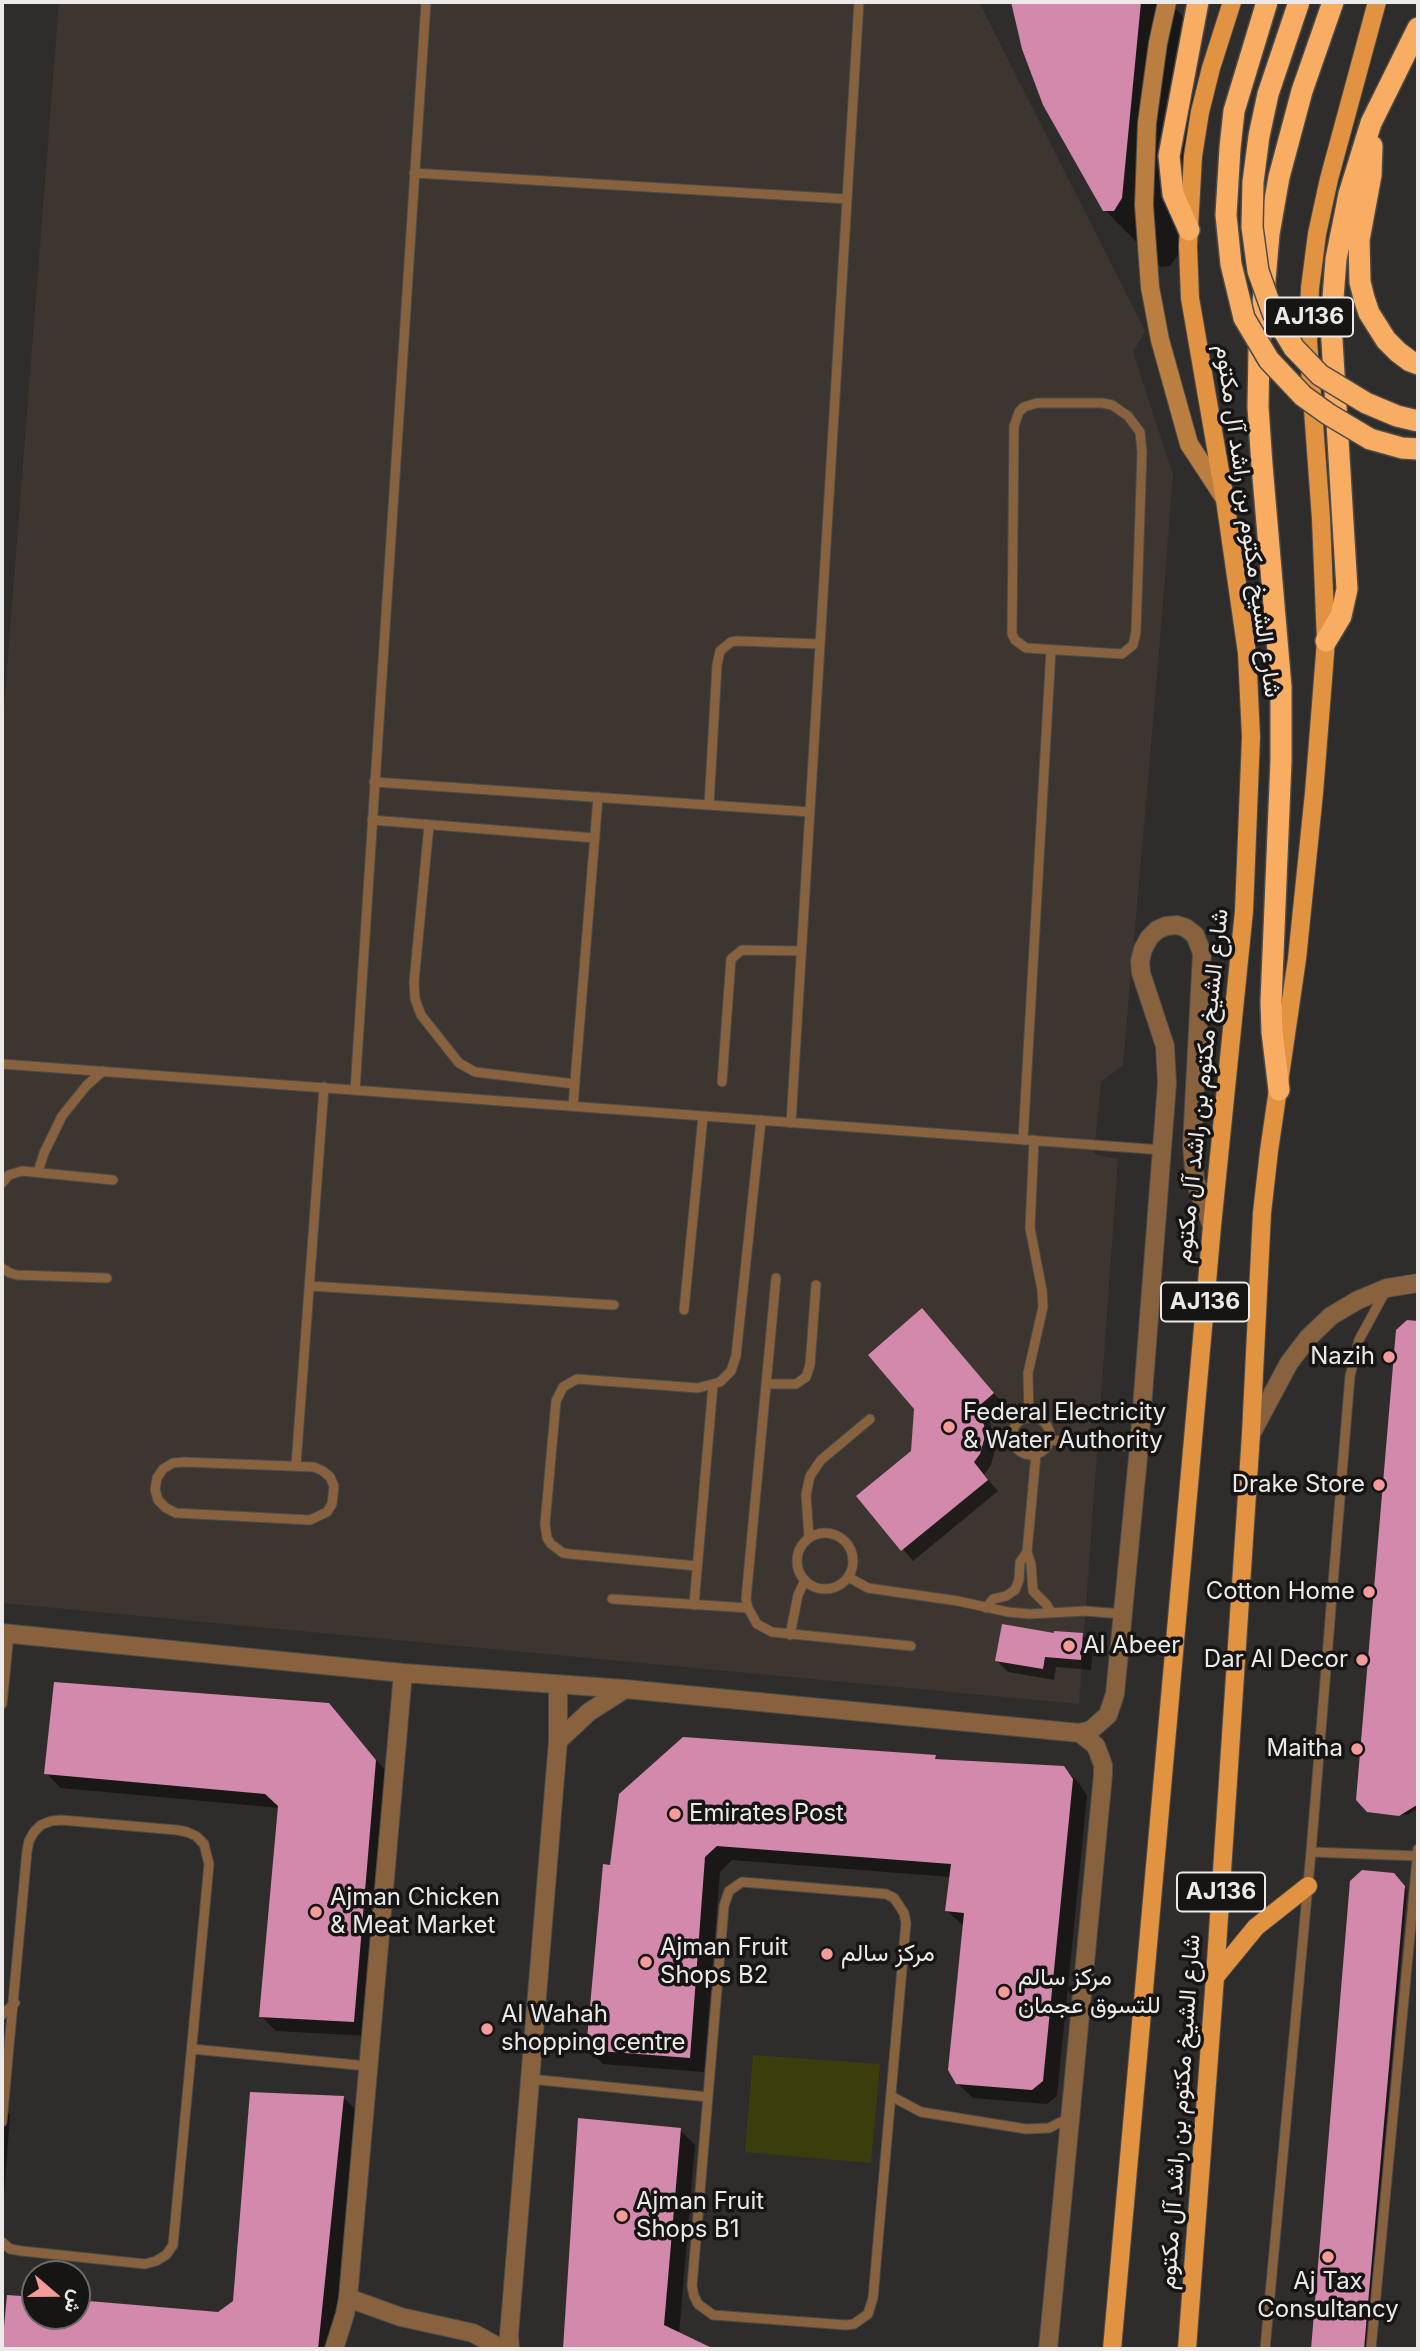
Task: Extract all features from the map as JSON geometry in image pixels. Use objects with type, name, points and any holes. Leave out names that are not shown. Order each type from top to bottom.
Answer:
[{"type":"highway","points":[[1189,230],[1173,194],[1169,156],[1198,2]]},
{"type":"highway","points":[[1267,2],[1234,111],[1227,184],[1226,215],[1230,251],[1244,318],[1269,360],[1303,397],[1370,439],[1402,448],[1418,449]]},
{"type":"highway","points":[[1299,2],[1268,94],[1259,136],[1253,182],[1252,227],[1258,271],[1273,313],[1294,348],[1320,375],[1366,403],[1397,416],[1418,421]]},
{"type":"highway","points":[[1279,1090],[1272,1032],[1271,992],[1282,687],[1258,407],[1259,349],[1267,246],[1279,177],[1302,91],[1333,2]]},
{"type":"highway","points":[[1326,641],[1341,616],[1347,589],[1331,324],[1332,292],[1341,226],[1371,122],[1418,28]]},
{"type":"highway","points":[[1371,122],[1371,175],[1359,240],[1360,282],[1366,306],[1377,327],[1398,352],[1410,362],[1418,364]]},
{"type":"main road","points":[[1167,2],[1158,43],[1147,123],[1144,205],[1150,287],[1160,340],[1189,444],[1225,500]]},
{"type":"main road","name":"شارع الشيخ مكتوم بن راشد آل مكتوم","points":[[1112,2349],[1212,1226],[1244,912],[1251,737],[1247,653],[1225,500],[1190,298],[1189,230],[1193,156],[1200,112],[1231,2]]},
{"type":"main road","name":"شارع الشيخ مكتوم بن راشد آل مكتوم","points":[[1187,2349],[1251,1434],[1262,1213],[1302,915],[1326,641],[1321,519],[1308,341],[1310,288],[1317,234],[1329,179],[1377,2]]},
{"type":"main road","points":[[1215,1977],[1256,1927],[1308,1886]]},
{"type":"main road","points":[[1100,2349],[1115,2308]]},
{"type":"street","points":[[5,1633],[402,1673],[625,1689],[1080,1733],[1091,1730],[1108,1715],[1112,1705],[1139,1447],[1162,1150],[1167,1058],[1162,1034],[1141,973],[1140,961],[1149,938],[1157,930],[1167,926],[1186,928],[1195,935],[1202,953],[1192,1145],[1195,1181],[1212,1226]]},
{"type":"street","points":[[1251,1434],[1284,1372],[1308,1338],[1331,1316],[1358,1300],[1387,1288],[1418,1283]]},
{"type":"street","points":[[350,2349],[346,2306],[402,1673]]},
{"type":"street","points":[[510,2349],[558,1741],[558,1685]]},
{"type":"street","points":[[558,1741],[589,1712],[625,1689]]},
{"type":"street","points":[[1048,2349],[1103,1775],[1103,1765],[1096,1746],[1080,1733]]},
{"type":"street","points":[[334,2349],[346,2306]]},
{"type":"street","points":[[346,2306],[472,2333],[502,2349]]},
{"type":"lane","points":[[355,1090],[426,2]]},
{"type":"lane","points":[[791,1123],[859,2]]},
{"type":"lane","points":[[414,173],[847,199]]},
{"type":"lane","points":[[1030,404],[1112,405],[1128,416],[1140,432],[1142,442],[1135,639],[1133,645],[1122,654],[1051,650],[1020,645],[1010,626],[1015,419],[1024,407],[1030,404]]},
{"type":"lane","points":[[709,805],[717,664],[720,652],[731,642],[737,641],[820,644]]},
{"type":"lane","points":[[1023,1140],[1051,650]]},
{"type":"lane","points":[[374,782],[810,812]]},
{"type":"lane","points":[[573,1106],[598,797]]},
{"type":"lane","points":[[372,820],[594,838]]},
{"type":"lane","points":[[429,825],[414,982],[415,999],[421,1015],[459,1063],[475,1072],[575,1084]]},
{"type":"lane","points":[[722,1082],[731,959],[742,950],[801,951]]},
{"type":"lane","points":[[2,1064],[1162,1150]]},
{"type":"lane","points":[[38,1172],[48,1143],[62,1116],[87,1085],[103,1071]]},
{"type":"lane","points":[[296,1465],[324,1087]]},
{"type":"lane","points":[[684,1310],[703,1116]]},
{"type":"lane","points":[[697,1566],[563,1553],[551,1544],[545,1524],[556,1401],[563,1387],[577,1379],[698,1388],[713,1385],[726,1377],[736,1356],[761,1120]]},
{"type":"lane","points":[[1029,1418],[1028,1373],[1043,1307],[1030,1228],[1034,1140]]},
{"type":"lane","points":[[2,1183],[15,1172],[113,1180]]},
{"type":"lane","points":[[2,1268],[17,1275],[107,1278]]},
{"type":"lane","points":[[776,1278],[746,1599],[751,1617],[764,1629],[790,1635],[911,1646]]},
{"type":"lane","points":[[766,1384],[796,1384],[806,1377],[810,1365],[816,1285]]},
{"type":"lane","points":[[310,1286],[614,1305]]},
{"type":"lane","points":[[1265,2349],[1311,1852],[1349,1376],[1367,1323],[1387,1288]]},
{"type":"lane","points":[[694,1605],[713,1385]]},
{"type":"lane","points":[[1029,1418],[1042,1421],[1047,1426],[1050,1440],[1042,1452],[1021,1452],[1013,1440],[1016,1425],[1029,1418]]},
{"type":"lane","points":[[810,1537],[806,1495],[810,1475],[821,1460],[870,1419]]},
{"type":"lane","points":[[1050,1440],[1139,1447]]},
{"type":"lane","points":[[1036,1454],[1027,1552],[1031,1564],[1033,1591],[1051,1612]]},
{"type":"lane","points":[[173,1463],[296,1465],[323,1471],[334,1486],[332,1504],[319,1517],[310,1520],[176,1513],[166,1508],[159,1500],[155,1489],[157,1478],[163,1469],[173,1463]]},
{"type":"lane","points":[[818,1533],[838,1535],[851,1549],[852,1569],[848,1577],[832,1588],[822,1589],[805,1580],[797,1563],[798,1553],[810,1537],[818,1533]]},
{"type":"lane","points":[[986,1608],[993,1599],[1006,1596],[1014,1590],[1020,1562],[1027,1552]]},
{"type":"lane","points":[[848,1577],[868,1588],[958,1601],[1018,1614],[1123,1614]]},
{"type":"lane","points":[[790,1635],[798,1595],[805,1580]]},
{"type":"lane","points":[[612,1599],[748,1608]]},
{"type":"lane","points":[[2,1703],[5,1633]]},
{"type":"lane","points":[[2,2122],[27,1851],[34,1832],[41,1825],[61,1820],[187,1832],[197,1836],[204,1844],[209,1864],[173,2245],[166,2255],[145,2264],[22,2251],[10,2249],[2,2242]]},
{"type":"lane","points":[[1371,2349],[1418,1849]]},
{"type":"lane","points":[[1311,1852],[1418,1856]]},
{"type":"lane","points":[[750,1882],[876,1892],[894,1898],[900,1905],[906,1923],[891,2096],[872,2306],[862,2320],[846,2325],[713,2315],[698,2304],[692,2286],[725,1898],[735,1885],[750,1882]]},
{"type":"lane","points":[[2,2015],[15,2003]]},
{"type":"lane","points":[[2,2045],[9,2053]]},
{"type":"lane","points":[[192,2049],[367,2066]]},
{"type":"lane","points":[[530,2078],[708,2097]]},
{"type":"lane","points":[[891,2096],[921,2112],[1026,2129],[1049,2128],[1070,2117]]},
{"type":"shaded area","points":[[59,2],[979,2],[1145,331],[1133,352],[1173,475],[1123,1065],[1101,1082],[1094,1154],[1118,1159],[1079,1704],[2,1603],[2,733]]},
{"type":"green space","points":[[753,2055],[880,2064],[871,2163],[745,2152]]},
{"type":"building","points":[[1011,2],[1141,2],[1122,198],[1114,211],[1103,211],[1043,105],[1022,49]]},
{"type":"building","name":"Federal Electricity & Water Authority","points":[[922,1308],[994,1393],[979,1406],[986,1433],[980,1454],[974,1462],[988,1480],[901,1551],[856,1496],[911,1451],[914,1409],[868,1355]]},
{"type":"building","points":[[1407,1320],[1418,1321],[1418,1791],[1417,1805],[1399,1816],[1367,1812],[1356,1800],[1396,1330]]},
{"type":"building","points":[[1002,1624],[1054,1633],[1083,1633],[1081,1660],[1045,1657],[1043,1669],[995,1661]]},
{"type":"building","name":"Ajman Chicken & Meat Market","points":[[54,1682],[329,1703],[376,1760],[354,2022],[259,2017],[278,1806],[265,1794],[44,1774]]},
{"type":"building","points":[[683,1737],[936,1755],[935,1759],[1064,1766],[1073,1779],[1043,2081],[1032,2090],[956,2084],[948,2070],[964,1913],[945,1911],[951,1864],[717,1846],[705,1857],[690,2058],[586,2050],[603,1864],[610,1865],[619,1794]]},
{"type":"building","points":[[1362,1870],[1394,1873],[1405,1886],[1364,2349],[1311,2349],[1350,1881]]},
{"type":"building","points":[[250,2092],[344,2096],[318,2349],[2,2349],[7,2295],[21,2296],[21,2330],[91,2330],[91,2301],[218,2312],[233,2301]]},
{"type":"building","name":"Ajman Fruit Shops B1","points":[[578,2118],[681,2128],[664,2325],[714,2349],[563,2349]]},
{"type":"place","name":"Nazih","points":[[1389,1357]]},
{"type":"place","name":"Federal Electricity & Water Authority","points":[[949,1427]]},
{"type":"place","name":"Drake Store","points":[[1379,1485]]},
{"type":"place","name":"Cotton Home","points":[[1369,1592]]},
{"type":"place","name":"Al Abeer","points":[[1069,1646]]},
{"type":"place","name":"Dar Al Decor","points":[[1362,1660]]},
{"type":"place","name":"Maitha","points":[[1357,1749]]},
{"type":"place","name":"Emirates Post","points":[[675,1814]]},
{"type":"place","name":"Ajman Chicken & Meat Market","points":[[316,1912]]},
{"type":"place","name":"مركز سالم","points":[[827,1954]]},
{"type":"place","name":"Ajman Fruit Shops B2","points":[[646,1962]]},
{"type":"place","name":"مركز سالم للتسوق عجمان","points":[[1004,1992]]},
{"type":"place","name":"Al Wahah shopping centre","points":[[487,2029]]},
{"type":"place","name":"Ajman Fruit Shops B1","points":[[622,2216]]},
{"type":"place","name":"Aj Tax Consultancy","points":[[1328,2257]]}]
